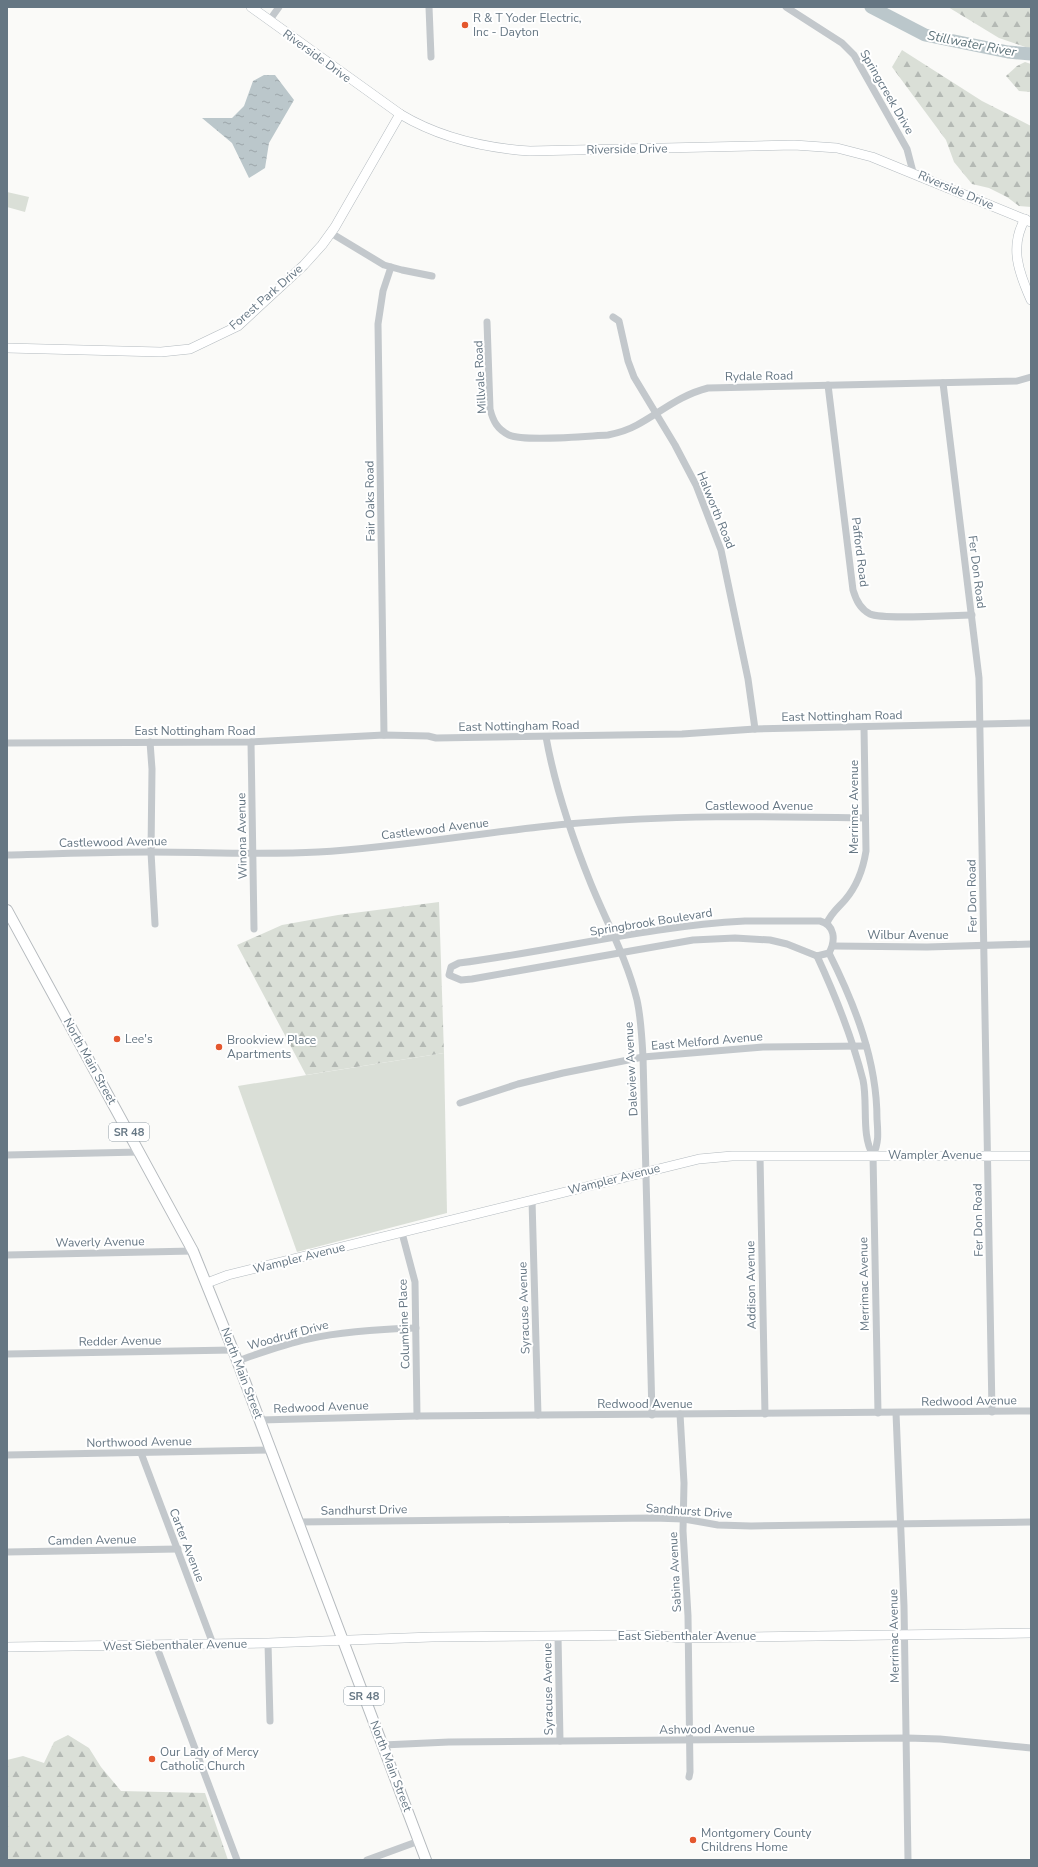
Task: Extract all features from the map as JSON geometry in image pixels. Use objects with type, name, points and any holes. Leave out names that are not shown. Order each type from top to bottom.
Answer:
[{"type":"main road","name":"Riverside Drive","points":[[251,7],[400,114],[424,127],[452,138],[508,150],[530,151],[811,146],[854,151],[913,172],[1028,220]]},
{"type":"main road","name":"Forest Park Drive","points":[[7,348],[161,352],[190,349],[238,326],[304,265],[331,233],[400,114]]},
{"type":"main road","points":[[1028,220],[1018,234],[1016,252],[1021,278],[1031,300]]},
{"type":"main road","name":"North Main Street","points":[[7,910],[140,1152],[193,1251],[208,1283],[426,1860]]},
{"type":"main road","name":"Wampler Avenue","points":[[208,1283],[228,1275],[699,1159],[760,1156],[1031,1156]]},
{"type":"main road","name":"East Siebenthaler Avenue","points":[[343,1640],[653,1635],[688,1638],[1031,1633]]},
{"type":"main road","name":"West Siebenthaler Avenue","points":[[7,1647],[268,1643],[343,1640]]},
{"type":"street","points":[[269,21],[279,7]]},
{"type":"street","points":[[430,7],[432,57]]},
{"type":"street","name":"Springcreek Drive","points":[[786,7],[842,43],[854,55],[908,149],[913,172]]},
{"type":"street","points":[[331,233],[376,261],[391,267],[432,276]]},
{"type":"street","name":"Fair Oaks Road","points":[[384,735],[378,324],[383,291],[391,267]]},
{"type":"street","name":"Halworth Road","points":[[613,317],[619,321],[628,361],[634,377],[696,485],[721,550],[746,671],[755,728]]},
{"type":"street","name":"Millvale Road","points":[[488,322],[490,409],[492,419],[500,429]]},
{"type":"street","name":"Rydale Road","points":[[500,429],[510,435],[522,438],[608,435],[629,429],[683,396],[708,388],[1017,381],[1031,377]]},
{"type":"street","name":"Fer Don Road","points":[[943,383],[979,672],[992,1412]]},
{"type":"street","name":"Pafford Road","points":[[828,385],[853,590],[858,603],[865,610],[880,616],[972,615]]},
{"type":"street","name":"East Nottingham Road","points":[[7,743],[251,742],[384,735],[428,736],[436,738],[546,737],[682,734],[755,728],[1031,723]]},
{"type":"street","name":"Merrimac Avenue","points":[[827,923],[830,915],[855,887],[861,875],[866,851],[864,727]]},
{"type":"street","name":"Daleview Avenue","points":[[546,737],[569,824],[592,885],[621,952],[637,1002],[643,1057],[652,1415]]},
{"type":"street","points":[[150,742],[152,769],[152,852],[155,924]]},
{"type":"street","name":"Winona Avenue","points":[[251,742],[254,929]]},
{"type":"street","name":"Castlewood Avenue","points":[[7,855],[152,852],[253,854],[362,849],[569,824],[720,816],[866,818]]},
{"type":"street","name":"Springbrook Boulevard","points":[[817,956],[787,944],[770,940],[735,938],[693,940],[472,979],[461,980],[449,975],[451,967],[459,963],[577,945],[614,936],[672,927],[715,922],[820,921],[827,923]]},
{"type":"street","points":[[817,956],[831,949],[832,929],[827,923]]},
{"type":"street","name":"Wilbur Avenue","points":[[831,949],[1031,944]]},
{"type":"street","name":"Merrimac Avenue","points":[[831,949],[854,1009],[866,1046],[873,1070],[877,1096],[878,1145],[873,1155],[878,1412]]},
{"type":"street","name":"Merrimac Avenue","points":[[817,956],[836,996],[854,1047],[866,1094],[868,1147],[873,1155]]},
{"type":"street","name":"East Melford Avenue","points":[[460,1103],[518,1084],[643,1057],[762,1047],[866,1046]]},
{"type":"street","points":[[7,1155],[140,1152]]},
{"type":"street","name":"Addison Avenue","points":[[760,1156],[765,1414]]},
{"type":"street","name":"Syracuse Avenue","points":[[532,1200],[538,1416]]},
{"type":"street","name":"Columbine Place","points":[[402,1233],[415,1282],[417,1416]]},
{"type":"street","name":"Waverly Avenue","points":[[7,1255],[193,1251]]},
{"type":"street","name":"Woodruff Drive","points":[[237,1361],[283,1345],[324,1336],[378,1329],[416,1328]]},
{"type":"street","name":"Redder Avenue","points":[[7,1354],[233,1350]]},
{"type":"street","name":"Redwood Avenue","points":[[260,1420],[417,1416],[1031,1411]]},
{"type":"street","name":"Merrimac Avenue","points":[[896,1412],[905,1635],[908,1860]]},
{"type":"street","name":"Sabina Avenue","points":[[680,1414],[688,1638],[690,1740],[689,1777]]},
{"type":"street","name":"Northwood Avenue","points":[[7,1455],[271,1450]]},
{"type":"street","name":"Carter Avenue","points":[[141,1453],[213,1644]]},
{"type":"street","name":"Sandhurst Drive","points":[[298,1522],[653,1518],[684,1519],[718,1526],[1031,1522]]},
{"type":"street","name":"Camden Avenue","points":[[7,1552],[178,1549]]},
{"type":"street","name":"Syracuse Avenue","points":[[558,1636],[560,1742]]},
{"type":"street","points":[[268,1643],[270,1721]]},
{"type":"street","points":[[156,1645],[237,1860]]},
{"type":"street","name":"Ashwood Avenue","points":[[383,1745],[940,1738],[1031,1748]]},
{"type":"street","points":[[367,1860],[419,1841]]},
{"type":"green space","points":[[948,7],[1031,7],[1031,49],[999,38]]},
{"type":"green space","points":[[902,50],[982,101],[1031,126],[1031,207],[1019,206],[1007,197],[989,188],[972,184],[954,162],[946,140],[892,67]]},
{"type":"green space","points":[[1025,62],[1031,64],[1031,92],[1019,91],[1006,76],[1017,66]]},
{"type":"green space","points":[[7,192],[29,197],[25,212],[7,207]]},
{"type":"green space","points":[[439,902],[444,1053],[306,1075],[237,945],[282,925],[338,915]]},
{"type":"green space","points":[[444,1053],[447,1213],[297,1252],[238,1086]]},
{"type":"green space","points":[[68,1735],[89,1748],[101,1767],[121,1791],[205,1793],[228,1860],[7,1860],[7,1760],[23,1756],[44,1763],[54,1742]]},
{"type":"water","points":[[264,75],[275,75],[294,100],[269,143],[265,168],[249,178],[232,143],[202,118],[232,118],[244,106],[253,81]]},
{"type":"waterway","name":"Stillwater River","points":[[871,7],[925,35],[1008,52],[1031,54]]},
{"type":"place","name":"R & T Yoder Electric, Inc - Dayton","points":[[465,25]]},
{"type":"place","name":"Lee's","points":[[117,1039]]},
{"type":"place","name":"Brookview Place Apartments","points":[[219,1047]]},
{"type":"place","name":"Our Lady of Mercy Catholic Church","points":[[152,1759]]},
{"type":"place","name":"Montgomery County Childrens Home","points":[[693,1840]]}]
